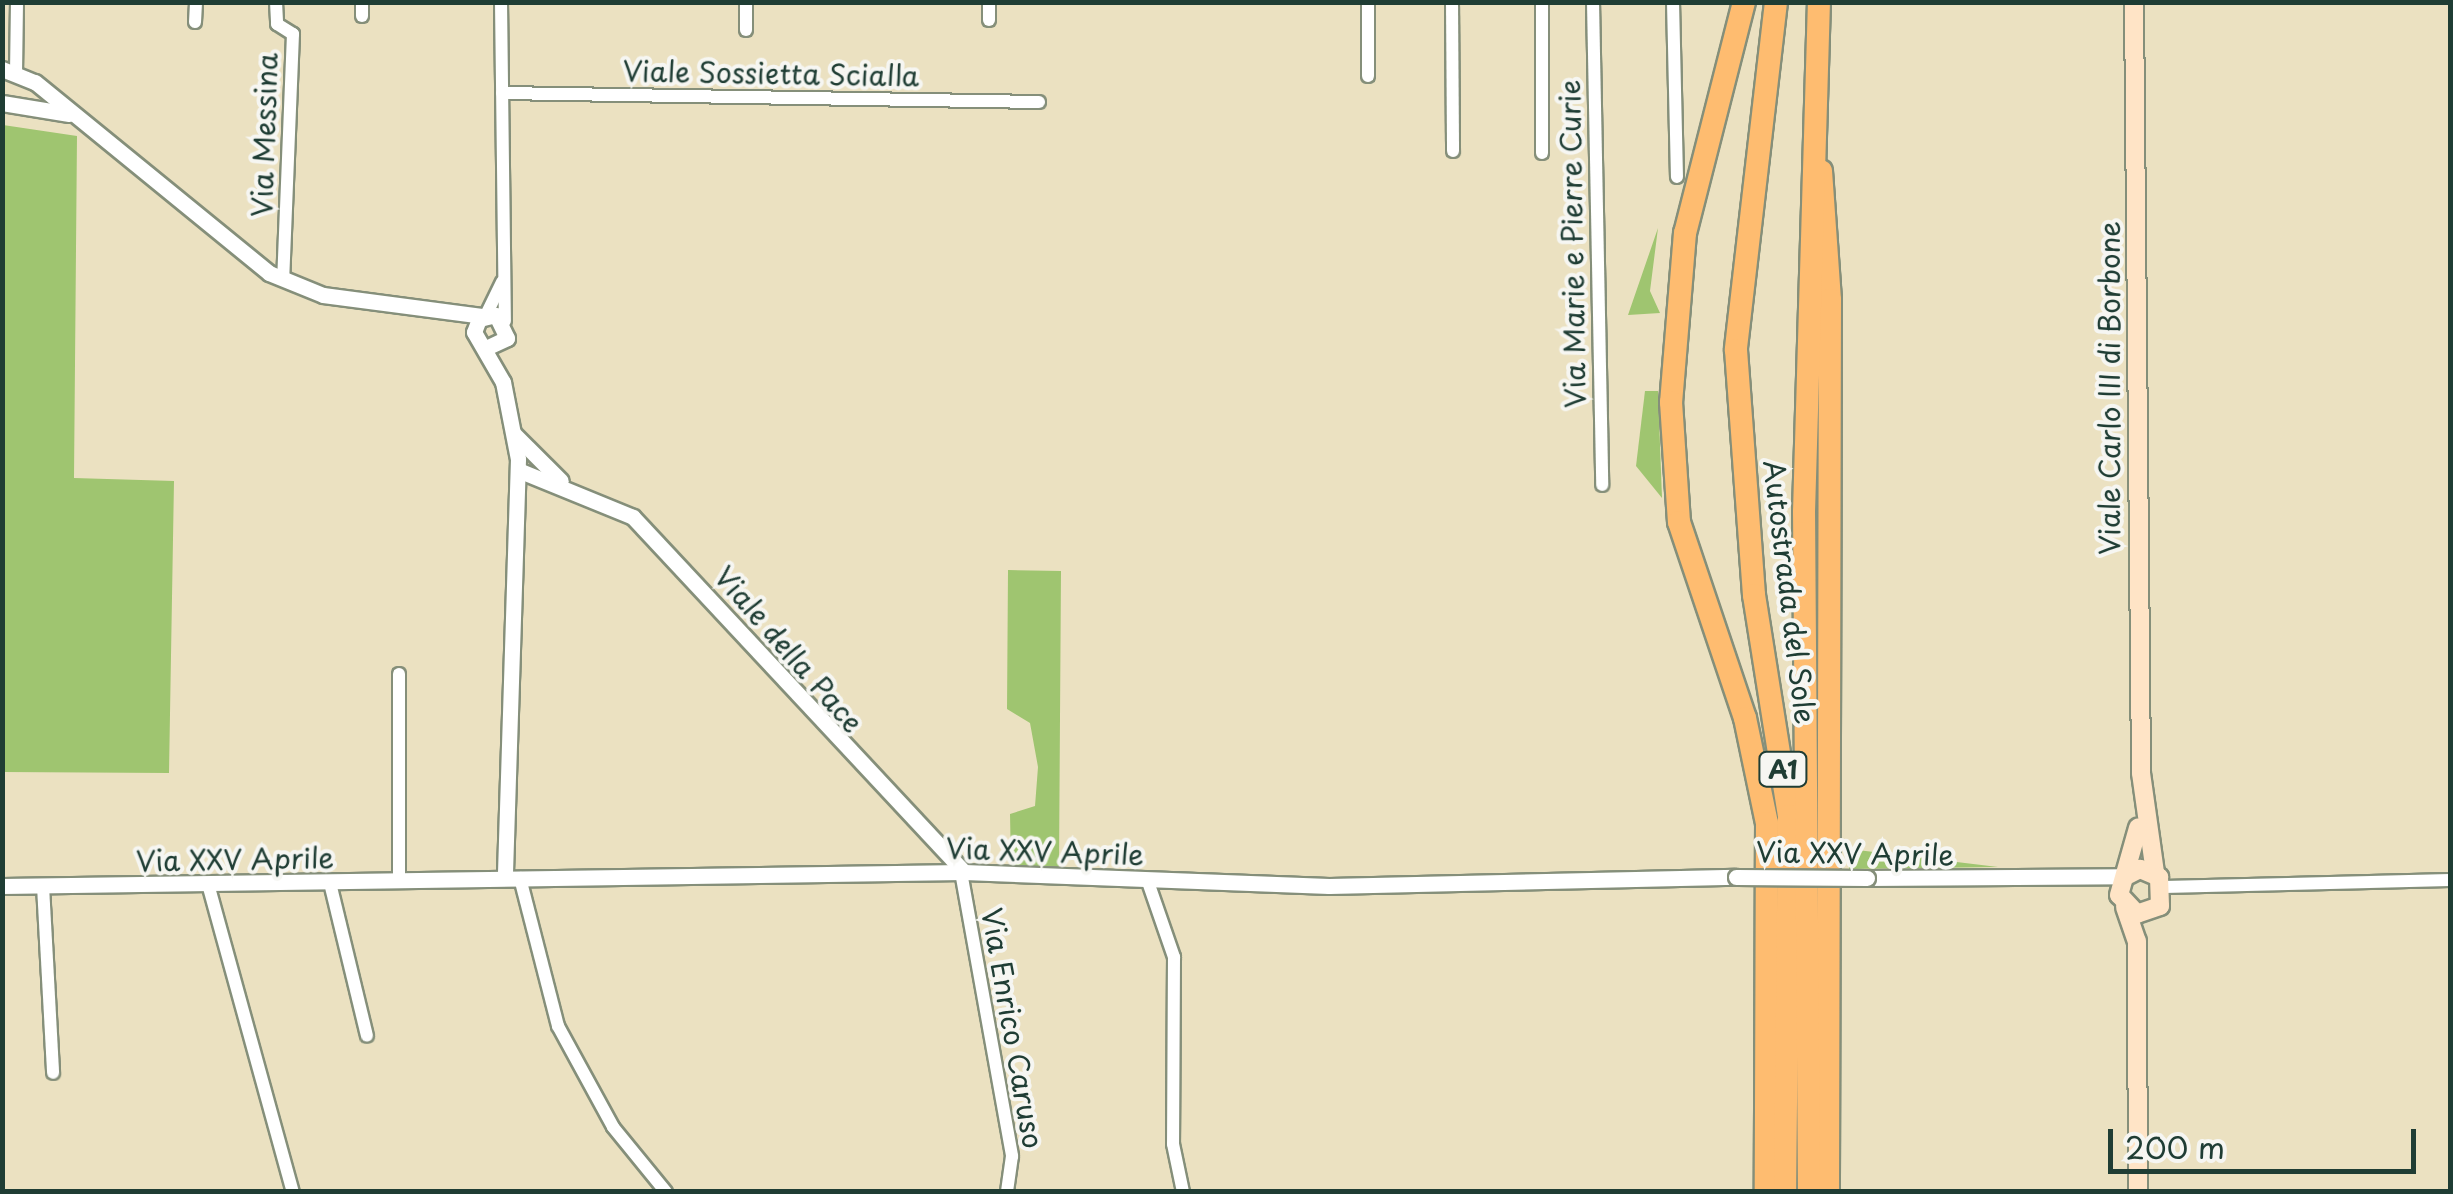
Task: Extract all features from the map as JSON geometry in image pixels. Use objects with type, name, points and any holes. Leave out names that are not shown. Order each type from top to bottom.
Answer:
[{"type":"highway","points":[[1744,2],[1685,234],[1672,402],[1679,522],[1765,806],[1766,1192]]},
{"type":"highway","name":"Autostrada del Sole","points":[[1776,2],[1736,350],[1754,595],[1789,816],[1785,1192]]},
{"type":"highway","name":"Autostrada del Sole","points":[[1809,1192],[1804,512],[1818,2]]},
{"type":"highway","points":[[1814,118],[1830,300],[1828,1192]]},
{"type":"main road","name":"Viale Carlo III di Borbone","points":[[2134,2],[2141,773],[2123,904],[2138,983],[2138,1192]]},
{"type":"main road","name":"Viale Carlo III di Borbone","points":[[2138,983],[2160,880],[2141,773]]},
{"type":"main road","points":[[2126,876],[2160,880]]},
{"type":"main road","points":[[2123,904],[2155,910]]},
{"type":"street","points":[[17,2],[9,72],[78,117],[283,280],[436,314],[505,321]]},
{"type":"street","points":[[195,22],[196,2]]},
{"type":"street","name":"Via Messina","points":[[276,2],[277,24],[294,34],[283,280]]},
{"type":"street","points":[[489,342],[505,321],[501,2]]},
{"type":"street","points":[[746,2],[746,30]]},
{"type":"street","points":[[988,2],[989,20]]},
{"type":"street","points":[[1368,2],[1368,76]]},
{"type":"street","points":[[1452,2],[1453,151]]},
{"type":"street","points":[[1542,2],[1542,153]]},
{"type":"street","name":"Via Marie e Pierre Curie","points":[[1593,2],[1602,485]]},
{"type":"street","points":[[1673,2],[1676,177]]},
{"type":"street","name":"Viale Sossietta Scialla","points":[[502,92],[1040,102]]},
{"type":"street","points":[[2,103],[78,117]]},
{"type":"street","points":[[503,280],[484,316],[503,382],[518,470],[513,878],[558,1026],[613,1128],[666,1192]]},
{"type":"street","points":[[436,314],[489,342]]},
{"type":"street","points":[[514,434],[561,481]]},
{"type":"street","points":[[518,470],[561,481]]},
{"type":"street","name":"Viale della Pace","points":[[561,481],[616,504],[660,541],[838,746],[962,872]]},
{"type":"street","points":[[399,674],[399,882]]},
{"type":"street","name":"Via XXV Aprile","points":[[2,886],[962,872],[1328,886],[1736,877],[2087,882],[2126,876]]},
{"type":"street","name":"Via Enrico Caruso","points":[[962,872],[1012,1156],[1007,1192]]},
{"type":"street","points":[[1147,879],[1174,956],[1174,1144],[1182,1192]]},
{"type":"street","points":[[2160,880],[2450,880]]},
{"type":"street","name":"Via XXV Aprile","points":[[2087,882],[2123,904]]},
{"type":"street","points":[[330,883],[368,1036]]},
{"type":"street","points":[[208,884],[293,1192]]},
{"type":"street","points":[[43,886],[53,1073]]},
{"type":"green space","points":[[3,125],[77,136],[74,478],[174,481],[169,773],[3,772]]},
{"type":"green space","points":[[1658,228],[1650,291],[1660,313],[1628,315]]},
{"type":"green space","points":[[1645,391],[1658,391],[1662,498],[1636,466]]},
{"type":"green space","points":[[1008,570],[1061,571],[1059,867],[1011,866],[1010,814],[1035,806],[1038,767],[1030,723],[1007,709]]},
{"type":"green space","points":[[1849,849],[1998,867],[1849,869]]}]
